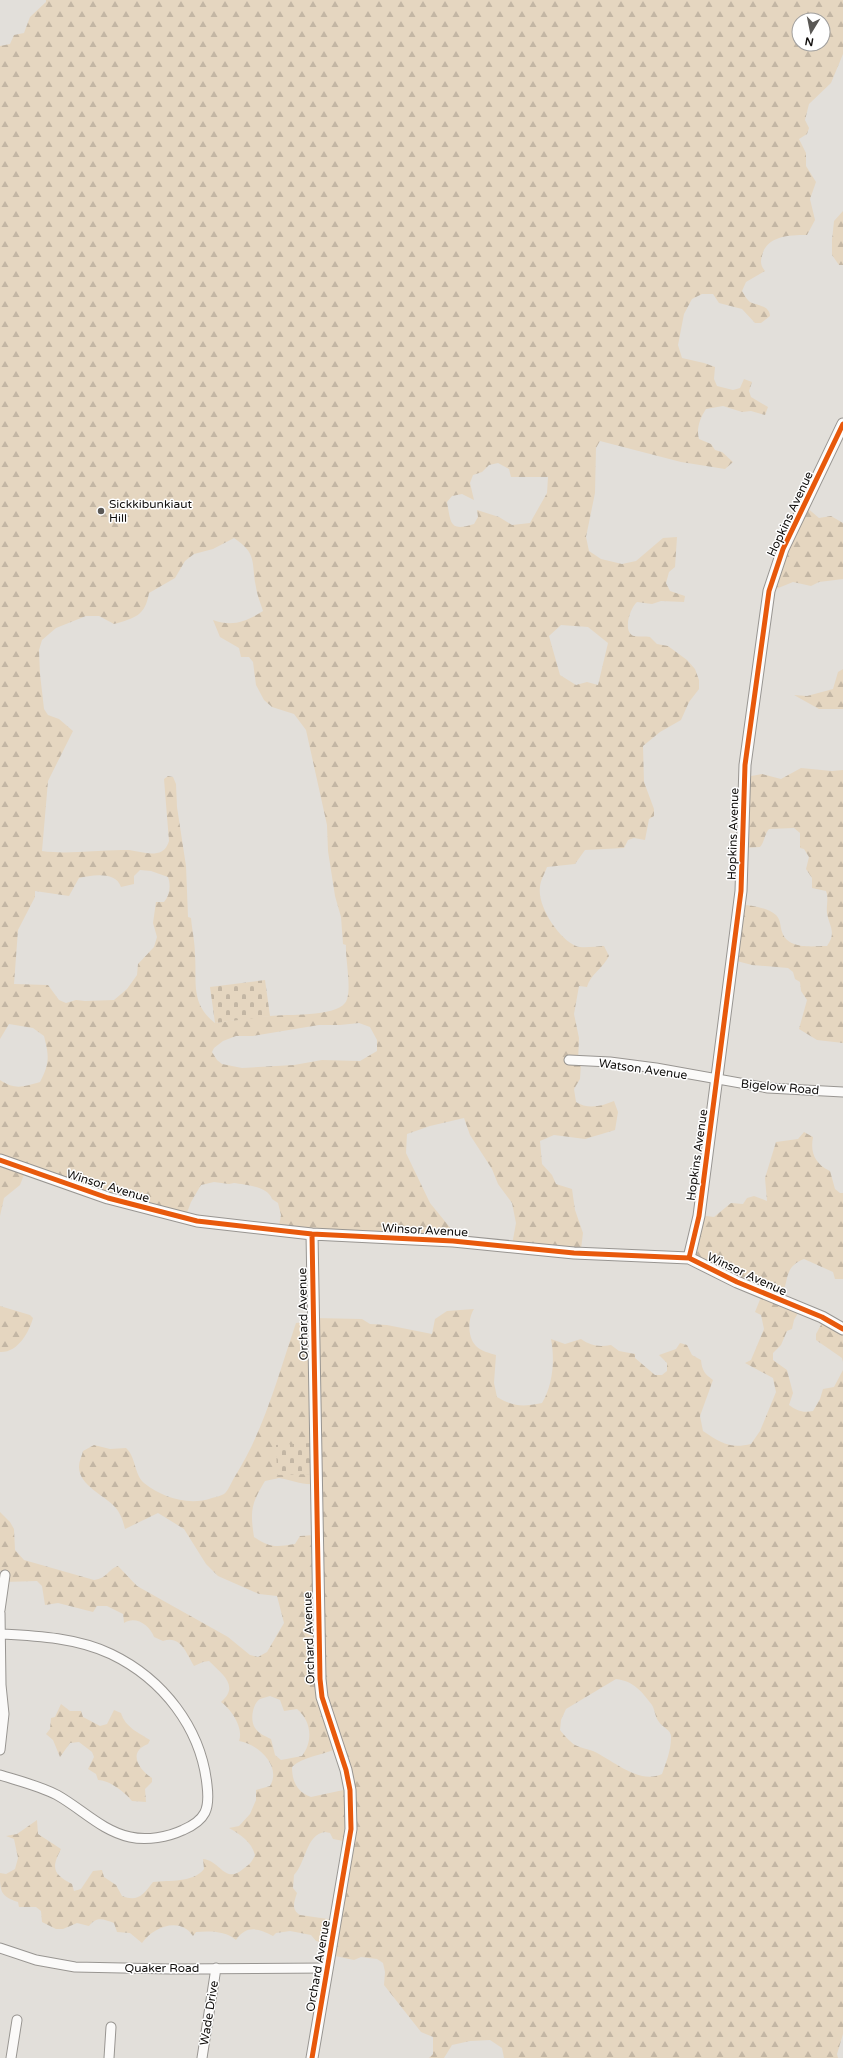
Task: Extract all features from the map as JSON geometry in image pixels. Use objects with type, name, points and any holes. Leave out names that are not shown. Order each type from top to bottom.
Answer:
[{"type":"street","name":"Hopkins Avenue","points":[[689,1258],[699,1216],[741,891],[745,765],[758,659],[769,591],[783,549],[843,424]]},
{"type":"street","name":"Watson Avenue","points":[[569,1060],[610,1062],[717,1080]]},
{"type":"street","name":"Bigelow Road","points":[[717,1080],[768,1088],[843,1092]]},
{"type":"street","name":"Winsor Avenue","points":[[0,1160],[108,1198],[197,1221],[312,1234],[453,1241],[605,1255],[689,1258],[737,1282],[822,1317],[843,1329]]},
{"type":"street","name":"Orchard Avenue","points":[[312,1234],[320,1679],[322,1697],[346,1770],[350,1790],[351,1809],[351,1829],[346,1861],[312,2058]]},
{"type":"street","points":[[0,1610],[5,1575]]},
{"type":"street","points":[[0,1613],[2,1634],[1,1685],[4,1714],[0,1750]]},
{"type":"street","points":[[0,1775],[28,1783],[56,1794],[81,1810],[103,1827],[130,1837],[146,1839],[172,1835],[192,1827],[204,1818],[208,1806],[205,1767],[197,1743],[185,1719],[170,1699],[152,1681],[111,1654],[87,1645],[61,1639],[2,1634]]},
{"type":"street","name":"Quaker Road","points":[[0,1948],[36,1960],[75,1967],[327,1968]]},
{"type":"street","name":"Wade Drive","points":[[202,2058],[216,1968]]},
{"type":"street","points":[[11,2058],[17,2020]]},
{"type":"street","points":[[109,2058],[111,2027]]},
{"type":"green space","points":[[46,0],[843,0],[843,54],[831,83],[809,104],[805,120],[809,128],[807,134],[799,139],[806,153],[806,166],[816,182],[810,199],[815,220],[807,235],[786,236],[768,244],[764,249],[761,260],[765,271],[746,282],[742,291],[750,302],[763,306],[768,310],[770,316],[761,323],[755,323],[742,309],[719,303],[713,294],[702,294],[692,299],[684,314],[678,345],[682,358],[715,367],[714,379],[717,386],[733,390],[740,388],[744,379],[752,382],[749,391],[751,397],[768,407],[765,415],[751,411],[742,412],[723,406],[706,409],[699,424],[699,439],[711,444],[715,450],[722,452],[733,462],[725,469],[681,462],[600,441],[596,448],[595,493],[586,537],[589,551],[601,559],[622,564],[636,561],[663,538],[677,537],[675,567],[669,572],[666,583],[670,591],[685,596],[684,602],[661,601],[652,604],[637,602],[632,609],[628,620],[628,630],[630,634],[634,636],[650,637],[657,644],[668,646],[687,660],[695,669],[699,680],[699,689],[689,702],[681,720],[660,732],[643,746],[644,782],[654,809],[654,816],[649,819],[645,840],[634,838],[628,840],[624,848],[585,850],[575,864],[547,867],[540,885],[542,903],[550,921],[556,929],[569,942],[576,946],[604,946],[609,956],[591,979],[587,987],[579,986],[574,1014],[579,1038],[578,1062],[581,1063],[580,1079],[574,1089],[576,1102],[585,1106],[600,1106],[614,1101],[618,1112],[615,1130],[585,1139],[554,1135],[540,1141],[542,1164],[552,1175],[556,1184],[572,1189],[575,1210],[583,1233],[581,1249],[512,1245],[516,1223],[512,1203],[498,1184],[492,1169],[470,1135],[464,1118],[430,1126],[407,1134],[406,1153],[430,1203],[461,1241],[278,1231],[281,1215],[278,1203],[272,1199],[266,1191],[234,1183],[229,1184],[214,1182],[201,1185],[191,1202],[185,1218],[25,1172],[20,1185],[4,1198],[0,1216],[0,1080],[10,1085],[19,1087],[40,1082],[46,1070],[48,1059],[44,1036],[33,1028],[9,1024],[0,1039],[0,46],[10,44],[14,35],[24,33],[30,17],[46,2]],"holes":[[[498,463],[509,469],[511,477],[548,477],[547,493],[530,523],[512,525],[499,517],[477,510],[478,517],[474,524],[460,527],[453,524],[449,515],[447,502],[452,496],[462,494],[474,500],[470,483],[473,475],[482,472],[489,465]],[[234,538],[242,544],[250,554],[263,611],[245,621],[226,623],[213,620],[220,637],[239,648],[241,657],[249,657],[253,662],[256,685],[264,700],[272,707],[294,714],[306,730],[327,825],[328,851],[335,896],[341,917],[343,944],[346,945],[349,984],[345,1003],[331,1011],[310,1014],[256,1017],[215,1023],[207,1016],[202,1008],[196,992],[195,950],[191,918],[188,917],[186,866],[177,807],[176,784],[173,777],[168,776],[164,779],[169,841],[162,852],[150,854],[129,850],[74,852],[42,851],[48,781],[73,731],[59,719],[48,715],[44,709],[39,650],[42,640],[56,628],[86,616],[99,616],[114,624],[133,618],[145,607],[149,593],[175,578],[185,561],[194,554],[213,549]],[[561,625],[588,627],[608,643],[598,685],[587,682],[576,685],[560,675],[549,636]],[[140,870],[151,871],[168,877],[169,890],[168,896],[164,902],[156,902],[153,923],[157,937],[154,947],[138,964],[137,975],[127,989],[114,1000],[76,1000],[66,1003],[59,1000],[48,985],[14,984],[18,930],[35,897],[35,891],[69,896],[79,878],[97,875],[109,876],[114,878],[121,887],[134,884],[134,876]],[[359,1023],[370,1027],[377,1040],[377,1051],[360,1061],[322,1060],[294,1065],[242,1068],[222,1064],[217,1060],[212,1052],[214,1048],[223,1041],[236,1036],[253,1036],[319,1025]]]},
{"type":"green space","points":[[843,211],[843,265],[839,265],[832,255],[832,240],[834,221]]},
{"type":"green space","points":[[805,506],[819,518],[831,516],[843,523],[843,579],[819,582],[811,586],[793,582],[771,591]]},
{"type":"green space","points":[[843,669],[843,709],[819,709],[794,695],[807,696],[833,689],[838,672]]},
{"type":"green space","points":[[801,768],[832,771],[843,770],[843,1043],[817,1040],[799,1029],[807,1000],[801,991],[800,982],[795,979],[793,972],[788,968],[752,965],[733,960],[740,904],[764,909],[776,915],[779,919],[782,932],[789,942],[801,946],[827,946],[832,937],[832,929],[827,913],[826,891],[812,888],[812,878],[806,869],[809,857],[804,849],[800,848],[800,833],[794,828],[769,829],[760,847],[743,848],[746,777],[762,774],[781,779]]},
{"type":"green space","points":[[265,980],[270,1016],[215,1023],[210,987]]},
{"type":"green space","points":[[804,1132],[813,1137],[812,1148],[817,1161],[830,1171],[835,1189],[840,1193],[843,1193],[843,1279],[835,1279],[833,1272],[804,1259],[793,1266],[788,1274],[782,1296],[801,1308],[794,1320],[792,1329],[787,1331],[781,1345],[773,1353],[773,1360],[787,1370],[793,1393],[789,1405],[800,1411],[813,1411],[820,1399],[823,1389],[834,1387],[843,1370],[843,2034],[837,2054],[838,2058],[504,2058],[502,2048],[490,2040],[470,2041],[452,2045],[444,2058],[429,2058],[433,2054],[433,2037],[421,2032],[384,1985],[385,1972],[383,1963],[377,1959],[361,1957],[354,1960],[330,1955],[331,1944],[316,1941],[311,1935],[290,1931],[276,1933],[273,1936],[263,1931],[253,1929],[244,1932],[236,1940],[223,1933],[196,1932],[193,1936],[188,1930],[181,1926],[174,1925],[160,1928],[147,1937],[142,1943],[130,1933],[117,1932],[114,1923],[100,1919],[89,1926],[77,1923],[63,1929],[56,1929],[42,1922],[41,1911],[36,1907],[19,1907],[18,1902],[4,1895],[0,1884],[0,1873],[6,1874],[15,1869],[18,1858],[14,1839],[6,1836],[17,1834],[37,1820],[38,1834],[61,1849],[56,1861],[56,1870],[61,1877],[72,1884],[74,1891],[81,1889],[93,1871],[102,1870],[104,1877],[116,1885],[122,1896],[128,1898],[136,1898],[140,1896],[153,1882],[180,1880],[194,1877],[204,1869],[203,1859],[209,1860],[227,1873],[237,1873],[249,1865],[255,1855],[248,1842],[229,1828],[239,1826],[250,1814],[256,1800],[256,1790],[270,1786],[273,1778],[273,1771],[266,1757],[260,1751],[254,1746],[239,1741],[240,1730],[236,1719],[229,1709],[221,1702],[229,1691],[229,1685],[224,1675],[209,1661],[194,1666],[179,1643],[169,1640],[163,1641],[154,1637],[146,1625],[142,1622],[133,1620],[124,1623],[123,1614],[107,1606],[97,1606],[93,1612],[58,1603],[45,1605],[42,1586],[37,1581],[4,1582],[4,1574],[0,1570],[0,1512],[10,1522],[14,1529],[15,1550],[24,1560],[94,1580],[99,1579],[118,1566],[137,1586],[228,1637],[250,1655],[258,1657],[267,1652],[284,1623],[277,1596],[259,1594],[218,1576],[206,1564],[184,1529],[158,1513],[125,1529],[122,1518],[115,1507],[92,1489],[83,1479],[80,1473],[79,1464],[83,1451],[94,1445],[110,1449],[126,1448],[132,1456],[138,1475],[144,1483],[159,1493],[185,1501],[203,1500],[224,1494],[245,1460],[270,1403],[296,1323],[312,1321],[314,1318],[362,1319],[370,1324],[387,1325],[432,1334],[435,1319],[447,1311],[474,1309],[469,1328],[471,1338],[478,1348],[496,1355],[494,1383],[497,1397],[509,1403],[519,1405],[542,1403],[546,1396],[551,1380],[553,1364],[551,1339],[565,1344],[581,1339],[595,1345],[611,1345],[619,1351],[635,1354],[635,1358],[655,1375],[662,1375],[667,1371],[667,1363],[659,1355],[676,1349],[680,1343],[687,1345],[692,1355],[701,1360],[704,1372],[713,1380],[700,1416],[703,1431],[726,1444],[737,1446],[751,1444],[760,1431],[776,1392],[773,1378],[745,1363],[751,1360],[764,1329],[761,1315],[755,1312],[763,1292],[691,1259],[699,1215],[714,1217],[731,1203],[743,1204],[747,1198],[754,1196],[767,1201],[765,1178],[776,1142],[798,1139]],"holes":[[[279,1478],[301,1483],[315,1484],[315,1535],[300,1536],[295,1544],[278,1546],[269,1545],[254,1537],[252,1521],[254,1502],[265,1481]],[[616,1679],[633,1685],[652,1705],[658,1720],[671,1735],[671,1743],[667,1761],[662,1774],[653,1777],[635,1774],[593,1751],[575,1745],[560,1730],[561,1720],[566,1709]],[[270,1696],[280,1700],[284,1711],[297,1709],[302,1714],[306,1720],[309,1732],[308,1744],[302,1756],[281,1760],[275,1755],[271,1739],[260,1733],[255,1728],[252,1717],[255,1705],[260,1699]],[[336,1749],[348,1789],[311,1797],[302,1792],[294,1781],[292,1767],[312,1756]],[[325,1832],[330,1833],[333,1839],[349,1842],[335,1920],[300,1915],[294,1908],[297,1893],[293,1888],[294,1875],[314,1838]]]},
{"type":"green space","points":[[0,1306],[30,1315],[33,1318],[22,1341],[12,1349],[0,1352]]},
{"type":"green space","points":[[823,1321],[843,1331],[843,1362],[842,1358],[816,1340],[816,1334]]},
{"type":"green space","points":[[311,1443],[312,1474],[277,1475],[276,1445]]},
{"type":"green space","points":[[61,1704],[70,1711],[81,1711],[83,1717],[100,1726],[107,1724],[114,1710],[121,1713],[129,1726],[150,1740],[148,1744],[142,1747],[137,1756],[139,1766],[152,1778],[152,1782],[145,1789],[146,1802],[132,1801],[116,1787],[107,1782],[98,1780],[96,1774],[88,1769],[94,1757],[92,1752],[79,1742],[70,1743],[60,1757],[53,1740],[46,1734],[50,1729],[51,1718],[55,1717]]},
{"type":"cycle path","points":[[689,1258],[699,1216],[741,891],[745,765],[769,591],[783,549],[843,424]]},
{"type":"cycle path","points":[[0,1160],[108,1198],[197,1221],[312,1234],[453,1241],[574,1253],[689,1258],[737,1282],[822,1317],[843,1329]]},
{"type":"cycle path","points":[[312,1234],[320,1679],[322,1697],[346,1770],[350,1790],[351,1829],[312,2058]]},
{"type":"place","name":"Sickkibunkiaut Hill","points":[[101,511]]}]
